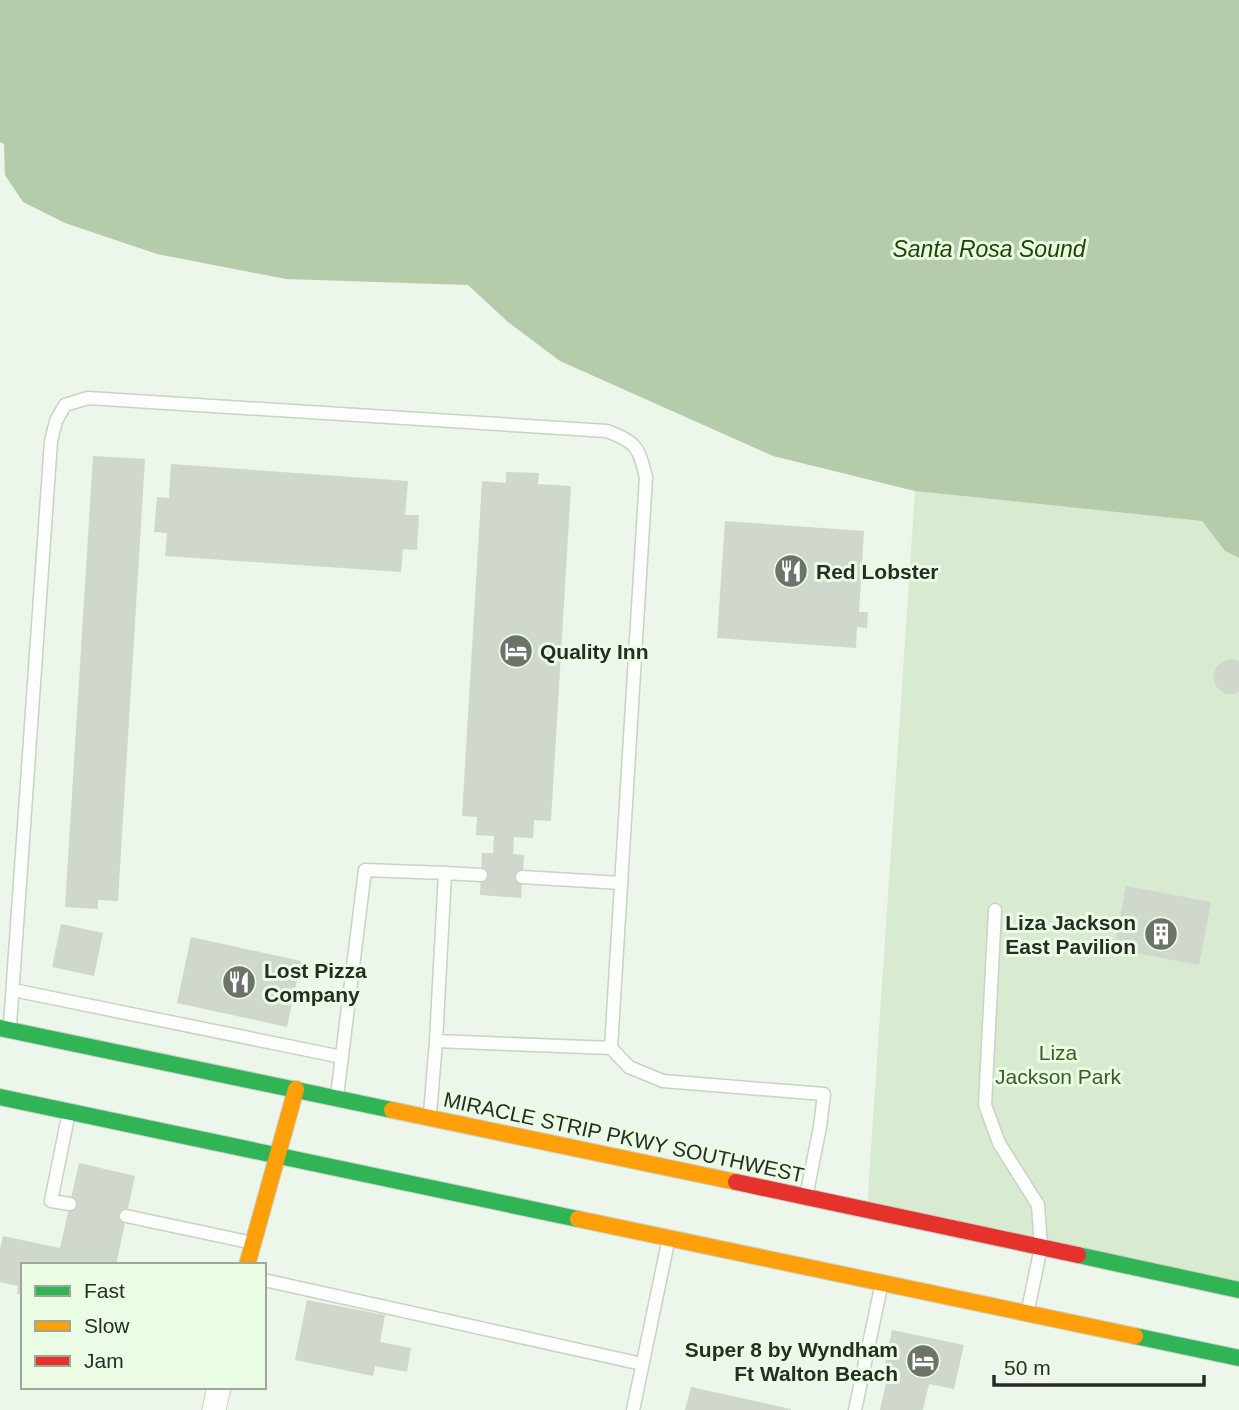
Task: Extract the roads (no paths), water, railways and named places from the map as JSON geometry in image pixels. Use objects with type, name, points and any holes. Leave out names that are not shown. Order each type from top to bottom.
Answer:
[{"type":"main road","name":"MIRACLE STRIP PKWY SOUTHWEST","points":[[5,1029],[806,1196],[1239,1290]]},
{"type":"main road","points":[[248,1263],[296,1089]]},
{"type":"main road","points":[[0,1098],[1239,1358]]},
{"type":"street","points":[[214,1410],[219,1389]]},
{"type":"lane","points":[[5,1029],[13,990],[51,442],[56,421],[65,405],[88,398],[607,430],[628,439],[639,452],[646,477],[611,1048]]},
{"type":"lane","points":[[337,1098],[365,870],[481,875]]},
{"type":"lane","points":[[429,1117],[445,873]]},
{"type":"lane","points":[[522,877],[621,883]]},
{"type":"lane","points":[[995,910],[985,1105],[999,1143],[1038,1205],[1041,1247],[1027,1314]]},
{"type":"lane","points":[[13,990],[342,1057]]},
{"type":"lane","points":[[436,1041],[611,1048],[629,1067],[663,1081],[824,1094],[806,1196]]},
{"type":"lane","points":[[69,1112],[51,1200],[70,1205]]},
{"type":"lane","points":[[126,1216],[253,1243]]},
{"type":"lane","points":[[633,1410],[668,1238]]},
{"type":"lane","points":[[266,1280],[642,1364]]},
{"type":"lane","points":[[855,1410],[882,1283]]},
{"type":"water","name":"Santa Rosa Sound","points":[[0,0],[1239,0],[1239,558],[1225,551],[1202,521],[915,491],[773,456],[560,361],[508,322],[468,285],[286,279],[157,254],[65,223],[23,202],[5,175],[4,144],[0,142]]},
{"type":"place","name":"Red Lobster","points":[[791,571]]},
{"type":"place","name":"Quality Inn","points":[[516,651]]},
{"type":"place","name":"Liza Jackson East Pavilion","points":[[1161,934]]},
{"type":"place","name":"Lost Pizza Company","points":[[239,982]]},
{"type":"place","name":"Super 8 by Wyndham Ft Walton Beach","points":[[923,1361]]},
{"type":"park label","name":"Liza Jackson Park","points":[[1058,1064]]}]
